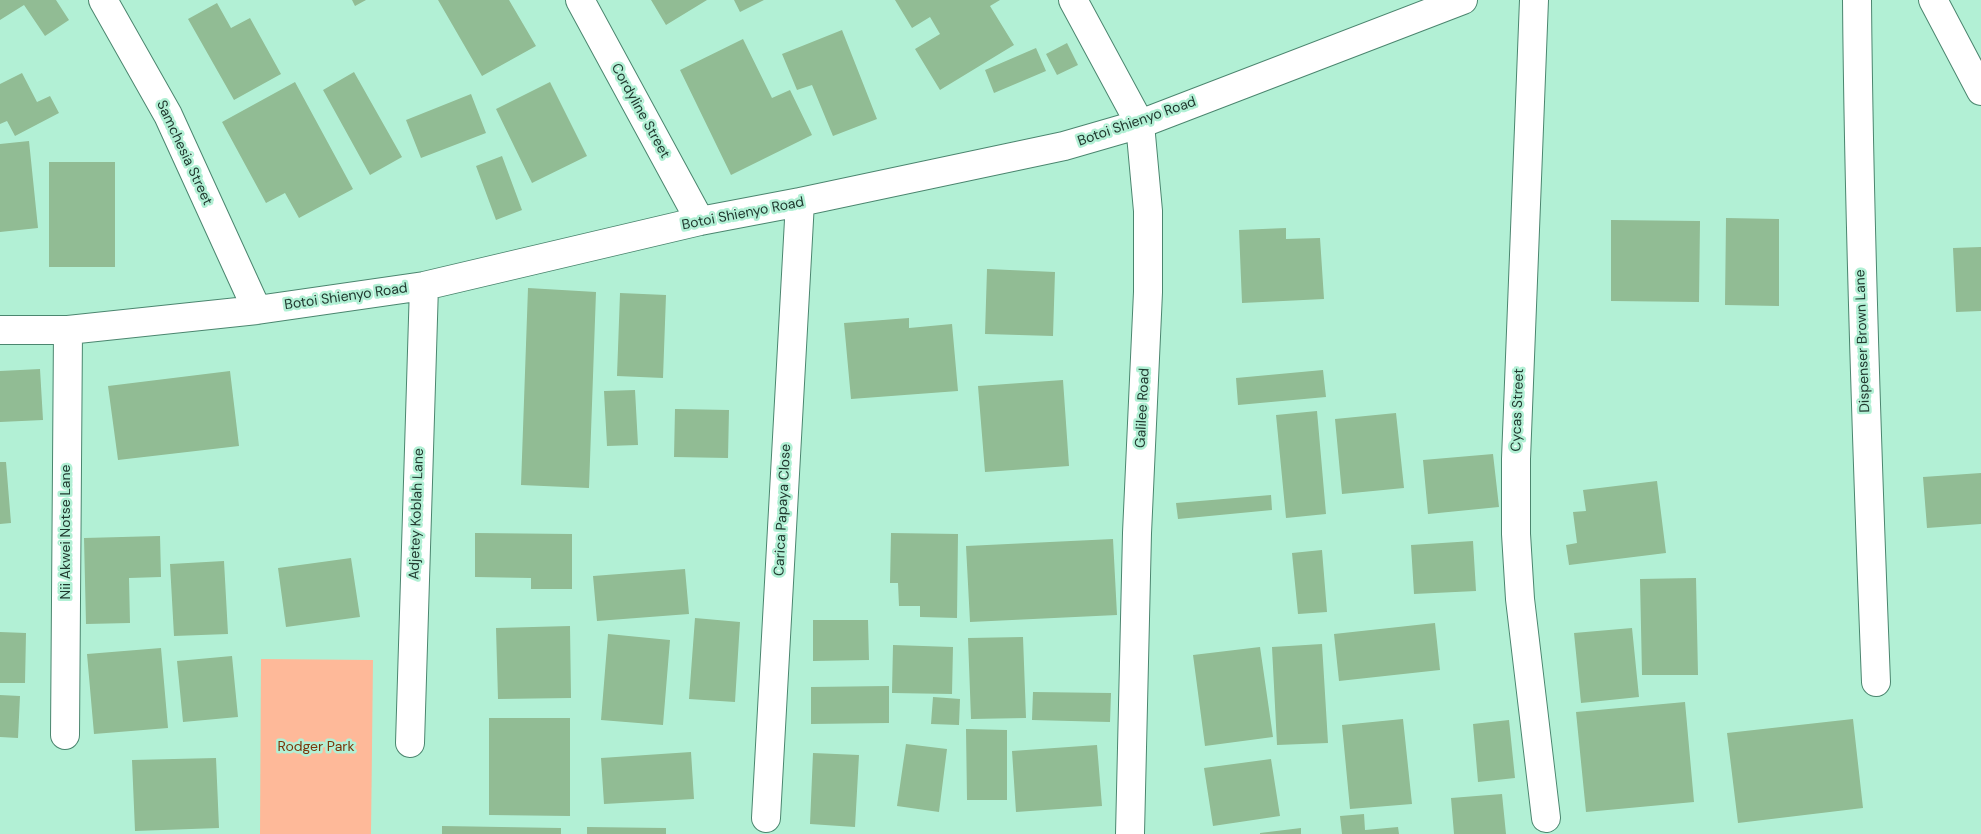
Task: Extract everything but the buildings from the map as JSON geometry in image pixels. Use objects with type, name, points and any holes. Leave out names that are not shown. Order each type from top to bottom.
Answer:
[{"type":"street","name":"Samchesia Street","points":[[103,0],[168,115],[257,310]]},
{"type":"street","name":"Cordyline Street","points":[[580,0],[700,221]]},
{"type":"street","name":"Galilee Road","points":[[1073,0],[1140,124],[1148,210],[1148,292],[1137,534],[1130,834]]},
{"type":"street","name":"Botoi Shienyo Road","points":[[0,330],[68,330],[257,310],[424,286],[700,221],[800,202],[1064,146],[1140,124],[1463,0]]},
{"type":"street","name":"Cycas Street","points":[[1534,0],[1516,459],[1516,534],[1520,599],[1546,818]]},
{"type":"street","name":"Dispenser Brown Lane","points":[[1857,0],[1863,352],[1876,682]]},
{"type":"street","points":[[1933,0],[1981,90]]},
{"type":"street","name":"Carica Papaya Close","points":[[766,818],[800,202]]},
{"type":"street","name":"Adjetey Koblah Lane","points":[[410,743],[424,286]]},
{"type":"street","name":"Nii Akwei Notse Lane","points":[[65,735],[68,330]]},
{"type":"green space","name":"Rodger Park","points":[[261,659],[373,660],[371,834],[260,834]]}]
